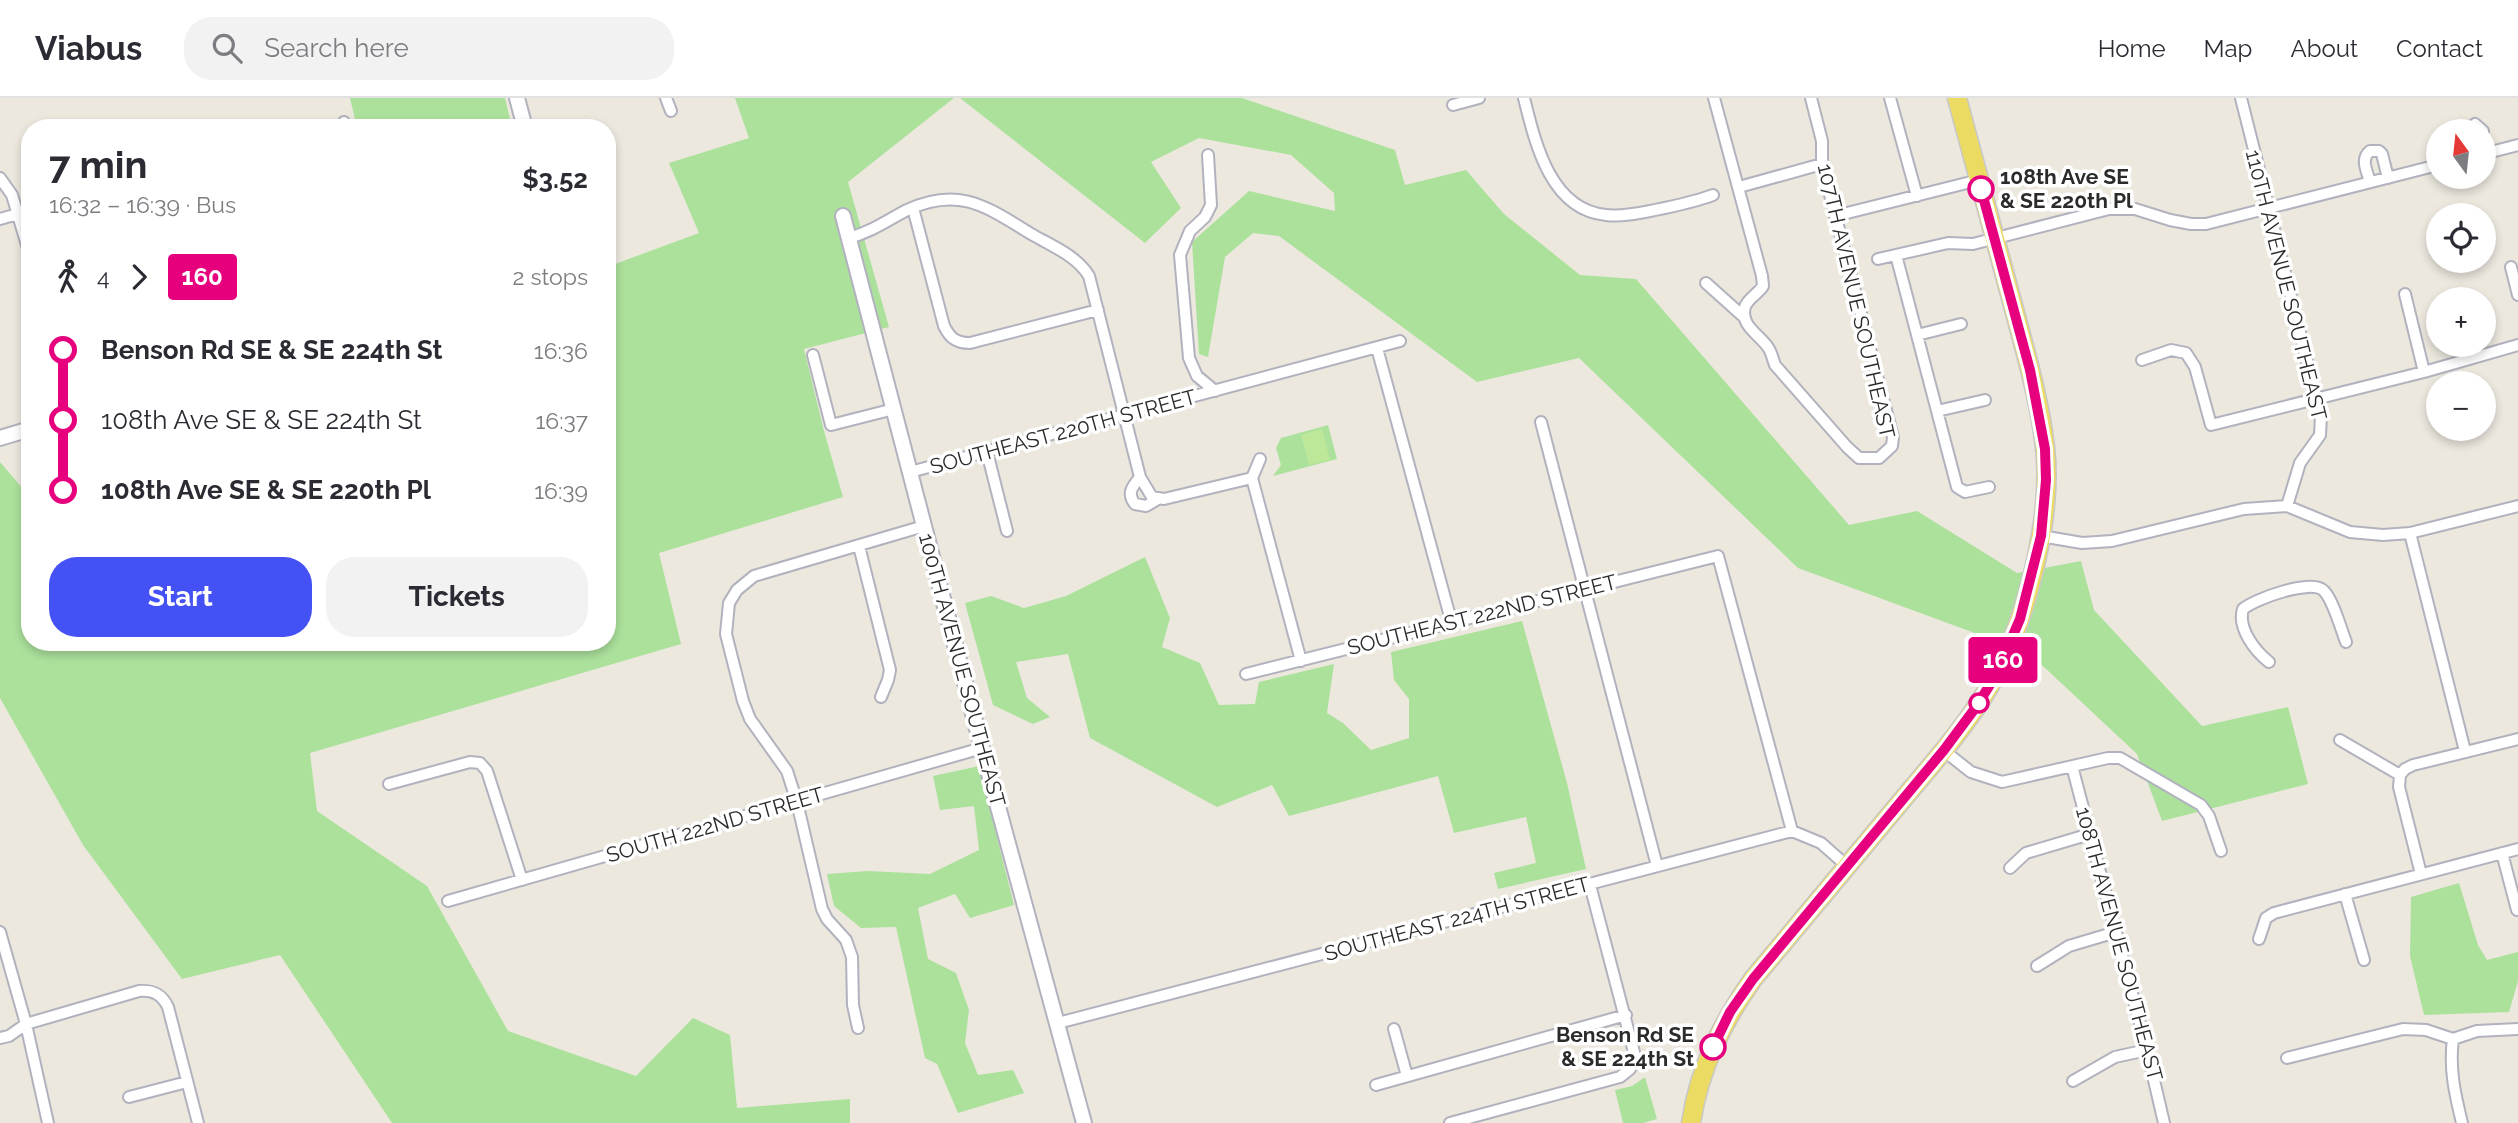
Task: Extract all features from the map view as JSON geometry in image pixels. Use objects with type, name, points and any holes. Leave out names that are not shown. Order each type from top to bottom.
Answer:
[{"type":"main road","points":[[1691,1123],[1697,1089],[1730,1012],[1753,979],[1944,750],[1981,699],[2005,656],[2020,619],[2041,536],[2046,480],[2045,449],[2030,370],[1957,98]]},
{"type":"street","points":[[517,98],[523,119]]},
{"type":"street","points":[[666,98],[671,111]]},
{"type":"street","points":[[1453,105],[1479,98]]},
{"type":"street","points":[[1524,98],[1540,155],[1562,191],[1588,211],[1606,215],[1638,213],[1713,195]]},
{"type":"street","points":[[1714,98],[1763,286],[1758,295],[1746,303],[1745,317]]},
{"type":"street","name":"107TH AVENUE SOUTHEAST","points":[[1745,317],[1748,326],[1769,349],[1774,365],[1847,447],[1860,458],[1878,458],[1892,446],[1893,437],[1822,164],[1822,141],[1811,98]]},
{"type":"street","points":[[1891,98],[1917,196]]},
{"type":"street","name":"110TH AVENUE SOUTHEAST","points":[[2241,98],[2322,427],[2320,435],[2300,463],[2287,506]]},
{"type":"street","points":[[2496,150],[2518,145]]},
{"type":"street","points":[[2370,182],[2364,161],[2370,150],[2382,154],[2388,178]]},
{"type":"street","name":"SOUTHEAST 220TH STREET","points":[[1208,155],[1211,205],[1205,217],[1189,231],[1180,255],[1189,358],[1197,376],[1215,391]]},
{"type":"street","points":[[1739,187],[1822,164]]},
{"type":"street","points":[[1878,259],[1948,243],[1973,244],[2109,209],[2135,209],[2170,220],[2206,224],[2426,168]]},
{"type":"street","points":[[0,178],[12,195],[21,224]]},
{"type":"street","points":[[1835,216],[1979,180]]},
{"type":"street","points":[[849,238],[870,232],[931,201],[944,199],[975,202],[1081,265],[1089,276],[1140,477],[1153,496]]},
{"type":"street","points":[[913,208],[944,326],[948,334],[961,343],[970,343],[1098,310]]},
{"type":"street","points":[[0,219],[18,214]]},
{"type":"street","name":"100TH AVENUE SOUTHEAST","points":[[843,216],[982,748],[1084,1123]]},
{"type":"street","points":[[1896,255],[1957,487],[1965,492],[1989,487]]},
{"type":"street","points":[[2511,267],[2518,295]]},
{"type":"street","points":[[1706,283],[1745,317]]},
{"type":"street","points":[[2405,294],[2424,372]]},
{"type":"street","points":[[1917,335],[1961,324]]},
{"type":"street","name":"SOUTHEAST 220TH STREET","points":[[910,472],[1400,341]]},
{"type":"street","points":[[2142,360],[2171,350],[2186,353],[2195,367],[2211,425],[2424,372],[2518,345]]},
{"type":"street","points":[[1377,348],[1452,624]]},
{"type":"street","points":[[813,355],[831,425],[894,409]]},
{"type":"street","points":[[1937,411],[1985,400]]},
{"type":"street","points":[[1541,422],[1657,866]]},
{"type":"street","points":[[0,438],[21,432]]},
{"type":"street","points":[[987,452],[1007,531]]},
{"type":"street","points":[[1260,459],[1252,478],[1301,661]]},
{"type":"street","points":[[1140,477],[1131,489],[1130,496],[1135,504],[1146,506],[1153,496],[1252,478]]},
{"type":"street","points":[[2041,536],[2098,543],[2244,509],[2287,506],[2350,532],[2383,535],[2410,533],[2518,506]]},
{"type":"street","points":[[858,1028],[853,1005],[852,957],[846,940],[827,919],[822,909],[797,802],[784,765],[750,719],[743,701],[726,634],[729,603],[737,590],[754,576],[924,526]]},
{"type":"street","points":[[2410,533],[2465,751]]},
{"type":"street","points":[[859,546],[890,670],[881,697]]},
{"type":"street","name":"SOUTHEAST 222ND STREET","points":[[1246,674],[1718,556],[1792,831]]},
{"type":"street","points":[[2269,662],[2257,653],[2251,643],[2241,614],[2249,604],[2307,586],[2323,589],[2346,642]]},
{"type":"street","points":[[2421,874],[2399,787],[2400,775],[2413,765],[2518,739]]},
{"type":"street","points":[[2340,740],[2400,775]]},
{"type":"street","name":"SOUTH 222ND STREET","points":[[447,901],[982,748]]},
{"type":"street","points":[[1944,750],[1971,772],[1992,780],[2016,779],[2108,758],[2120,758],[2201,805],[2209,816],[2221,851]]},
{"type":"street","points":[[389,785],[470,762],[480,763],[487,771],[522,880]]},
{"type":"street","name":"108TH AVENUE SOUTHEAST","points":[[2072,766],[2164,1123]]},
{"type":"street","points":[[1792,831],[1821,843],[1847,866]]},
{"type":"street","name":"SOUTHEAST 224TH STREET","points":[[1058,1023],[1792,831]]},
{"type":"street","points":[[2010,868],[2025,853],[2090,834]]},
{"type":"street","points":[[2259,939],[2266,918],[2274,913],[2518,849]]},
{"type":"street","points":[[2502,853],[2517,910]]},
{"type":"street","points":[[1450,1123],[1620,1077],[1630,1069],[1635,1056],[1590,885]]},
{"type":"street","points":[[2345,894],[2364,960]]},
{"type":"street","points":[[0,932],[26,1024],[48,1123]]},
{"type":"street","points":[[2037,966],[2069,946],[2116,932]]},
{"type":"street","points":[[0,1038],[9,1036],[26,1024],[139,991],[156,992],[168,1007],[198,1123]]},
{"type":"street","points":[[1376,1084],[1626,1015]]},
{"type":"street","points":[[1394,1029],[1407,1076]]},
{"type":"street","points":[[2287,1058],[2403,1029],[2426,1030],[2453,1039],[2477,1031],[2518,1029]]},
{"type":"street","points":[[2453,1039],[2450,1062],[2462,1123]]},
{"type":"street","points":[[2073,1081],[2115,1057],[2147,1049]]},
{"type":"street","points":[[129,1097],[187,1082]]},
{"type":"green space","points":[[350,98],[505,98],[510,119],[355,119]]},
{"type":"green space","points":[[735,98],[954,98],[848,182],[889,327],[804,349],[843,497],[659,553],[681,644],[310,753],[317,811],[427,886],[508,1031],[636,1076],[693,1018],[730,1035],[737,1108],[850,1099],[850,1123],[392,1123],[280,955],[182,979],[83,845],[0,698],[0,462],[21,486],[21,651],[616,651],[616,264],[699,233],[669,163],[749,138]]},
{"type":"green space","points":[[960,98],[1242,98],[1395,150],[1405,185],[1466,170],[1504,214],[1580,275],[1636,279],[1849,525],[1917,511],[2017,573],[2081,561],[2094,610],[2202,726],[2288,707],[2308,784],[2162,821],[2137,754],[2029,653],[1798,568],[1579,358],[1477,382],[1279,236],[1253,233],[1225,257],[1208,357],[1199,354],[1192,242],[1249,191],[1335,211],[1334,193],[1291,155],[1199,138],[1151,162],[1181,208],[1145,243]]},
{"type":"green space","points":[[1328,425],[1337,459],[1273,476],[1281,465],[1276,448],[1281,438]]},
{"type":"green space","points":[[1322,429],[1330,460],[1309,465],[1301,435]]},
{"type":"green space","points":[[1145,557],[1170,618],[1162,647],[1200,663],[1219,705],[1255,704],[1259,682],[1334,664],[1327,713],[1343,723],[1371,750],[1409,738],[1409,699],[1394,680],[1391,652],[1522,621],[1567,783],[1586,869],[1498,889],[1494,873],[1536,863],[1526,817],[1454,833],[1438,776],[1289,816],[1272,785],[1217,807],[1090,738],[1068,654],[1016,662],[1027,698],[1050,717],[1033,724],[993,705],[965,603],[991,596],[1024,608],[1066,596]]},
{"type":"green space","points":[[979,766],[1014,905],[970,918],[955,894],[918,908],[928,959],[956,973],[969,1010],[965,1043],[978,1075],[1013,1070],[1024,1093],[958,1113],[937,1064],[925,1058],[896,927],[861,928],[834,906],[827,874],[868,871],[930,874],[979,850],[974,806],[940,810],[933,776]]},
{"type":"green space","points":[[2459,883],[2478,945],[2487,960],[2518,952],[2518,981],[2509,1012],[2424,1015],[2410,956],[2411,897]]},
{"type":"green space","points":[[1645,1077],[1657,1119],[1643,1123],[1623,1123],[1615,1090],[1632,1086]]},
{"type":"bus line","name":"160","points":[[1713,1047],[1730,1012],[1753,979],[1944,750],[1976,707],[1996,675],[2020,619],[2041,536],[2046,480],[2045,449],[2030,370],[1981,189]]},
{"type":"place","name":"108th Ave SE & SE 220th Pl","points":[[1981,189]]},
{"type":"place","name":"Benson Rd SE & SE 224th St","points":[[1713,1047]]}]
